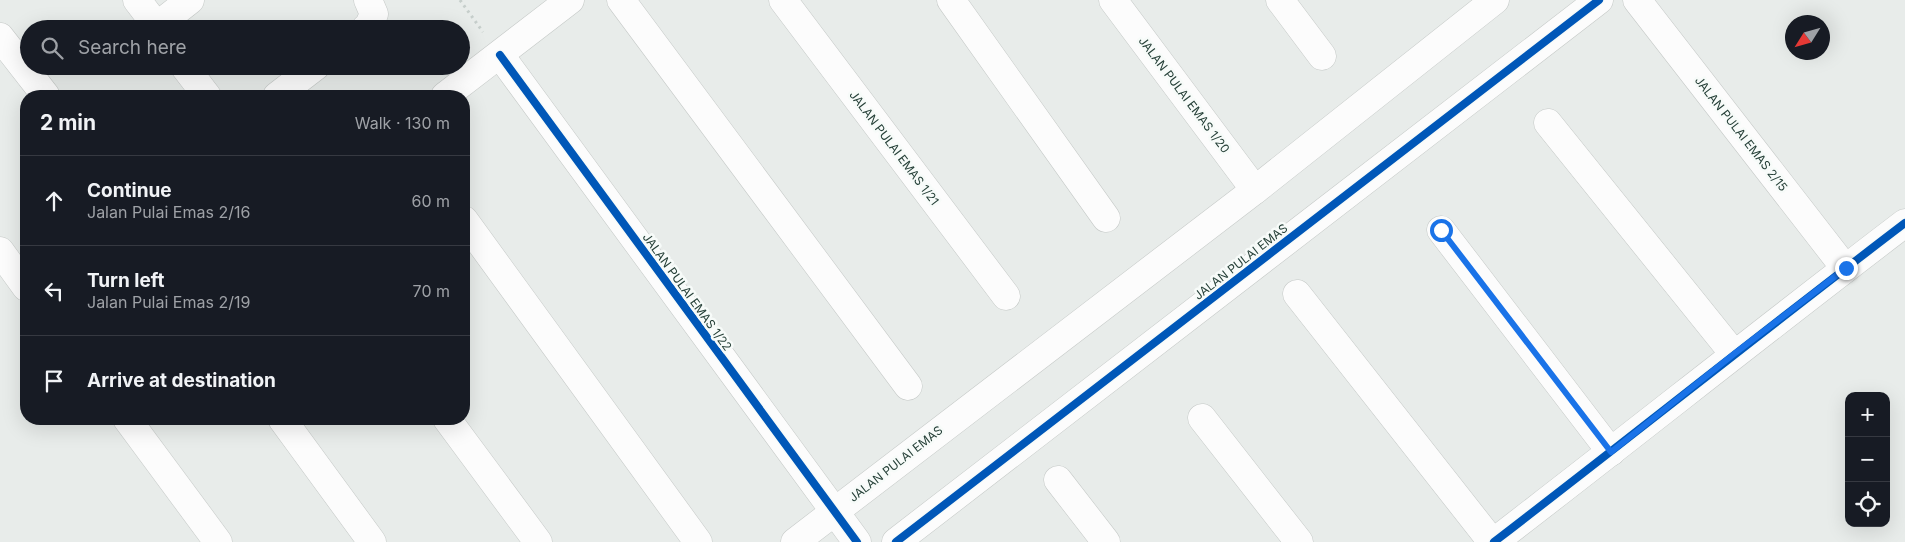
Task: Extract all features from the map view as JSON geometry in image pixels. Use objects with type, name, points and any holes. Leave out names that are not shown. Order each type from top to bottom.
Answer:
[{"type":"street","points":[[137,0],[153,20]]},
{"type":"street","points":[[166,20],[190,0]]},
{"type":"street","points":[[453,90],[570,0]]},
{"type":"street","points":[[621,0],[908,386]]},
{"type":"street","name":"JALAN PULAI EMAS 1/21","points":[[783,0],[1006,296]]},
{"type":"street","points":[[952,0],[1106,218]]},
{"type":"street","name":"JALAN PULAI EMAS 1/20","points":[[1113,0],[1255,190]]},
{"type":"street","points":[[1280,0],[1322,56]]},
{"type":"street","name":"JALAN PULAI EMAS","points":[[795,542],[1255,190],[1495,0]]},
{"type":"street","name":"JALAN PULAI EMAS","points":[[896,542],[1600,0]]},
{"type":"street","name":"JALAN PULAI EMAS 2/15","points":[[1637,0],[1846,268]]},
{"type":"street","points":[[0,36],[20,62]]},
{"type":"street","name":"JALAN PULAI EMAS 1/22","points":[[500,55],[857,542]]},
{"type":"street","points":[[30,75],[41,90]]},
{"type":"street","points":[[191,75],[202,90]]},
{"type":"street","points":[[285,90],[304,75]]},
{"type":"street","points":[[1548,123],[1734,354]]},
{"type":"street","points":[[1297,294],[1493,542],[1905,223]]},
{"type":"street","points":[[470,228],[698,542]]},
{"type":"street","points":[[1441,230],[1611,452]]},
{"type":"street","points":[[0,251],[20,279]]},
{"type":"street","points":[[1202,418],[1298,542]]},
{"type":"street","points":[[131,425],[218,542]]},
{"type":"street","points":[[286,425],[372,542]]},
{"type":"street","points":[[451,425],[538,542]]},
{"type":"street","points":[[1058,480],[1106,542]]},
{"type":"path","points":[[460,0],[500,55]]},
{"type":"cycle path","points":[[896,542],[1599,0]]},
{"type":"cycle path","points":[[500,55],[857,542]]},
{"type":"cycle path","points":[[1494,542],[1905,223]]},
{"type":"route","points":[[1441,230],[1611,452],[1846,268]]}]
